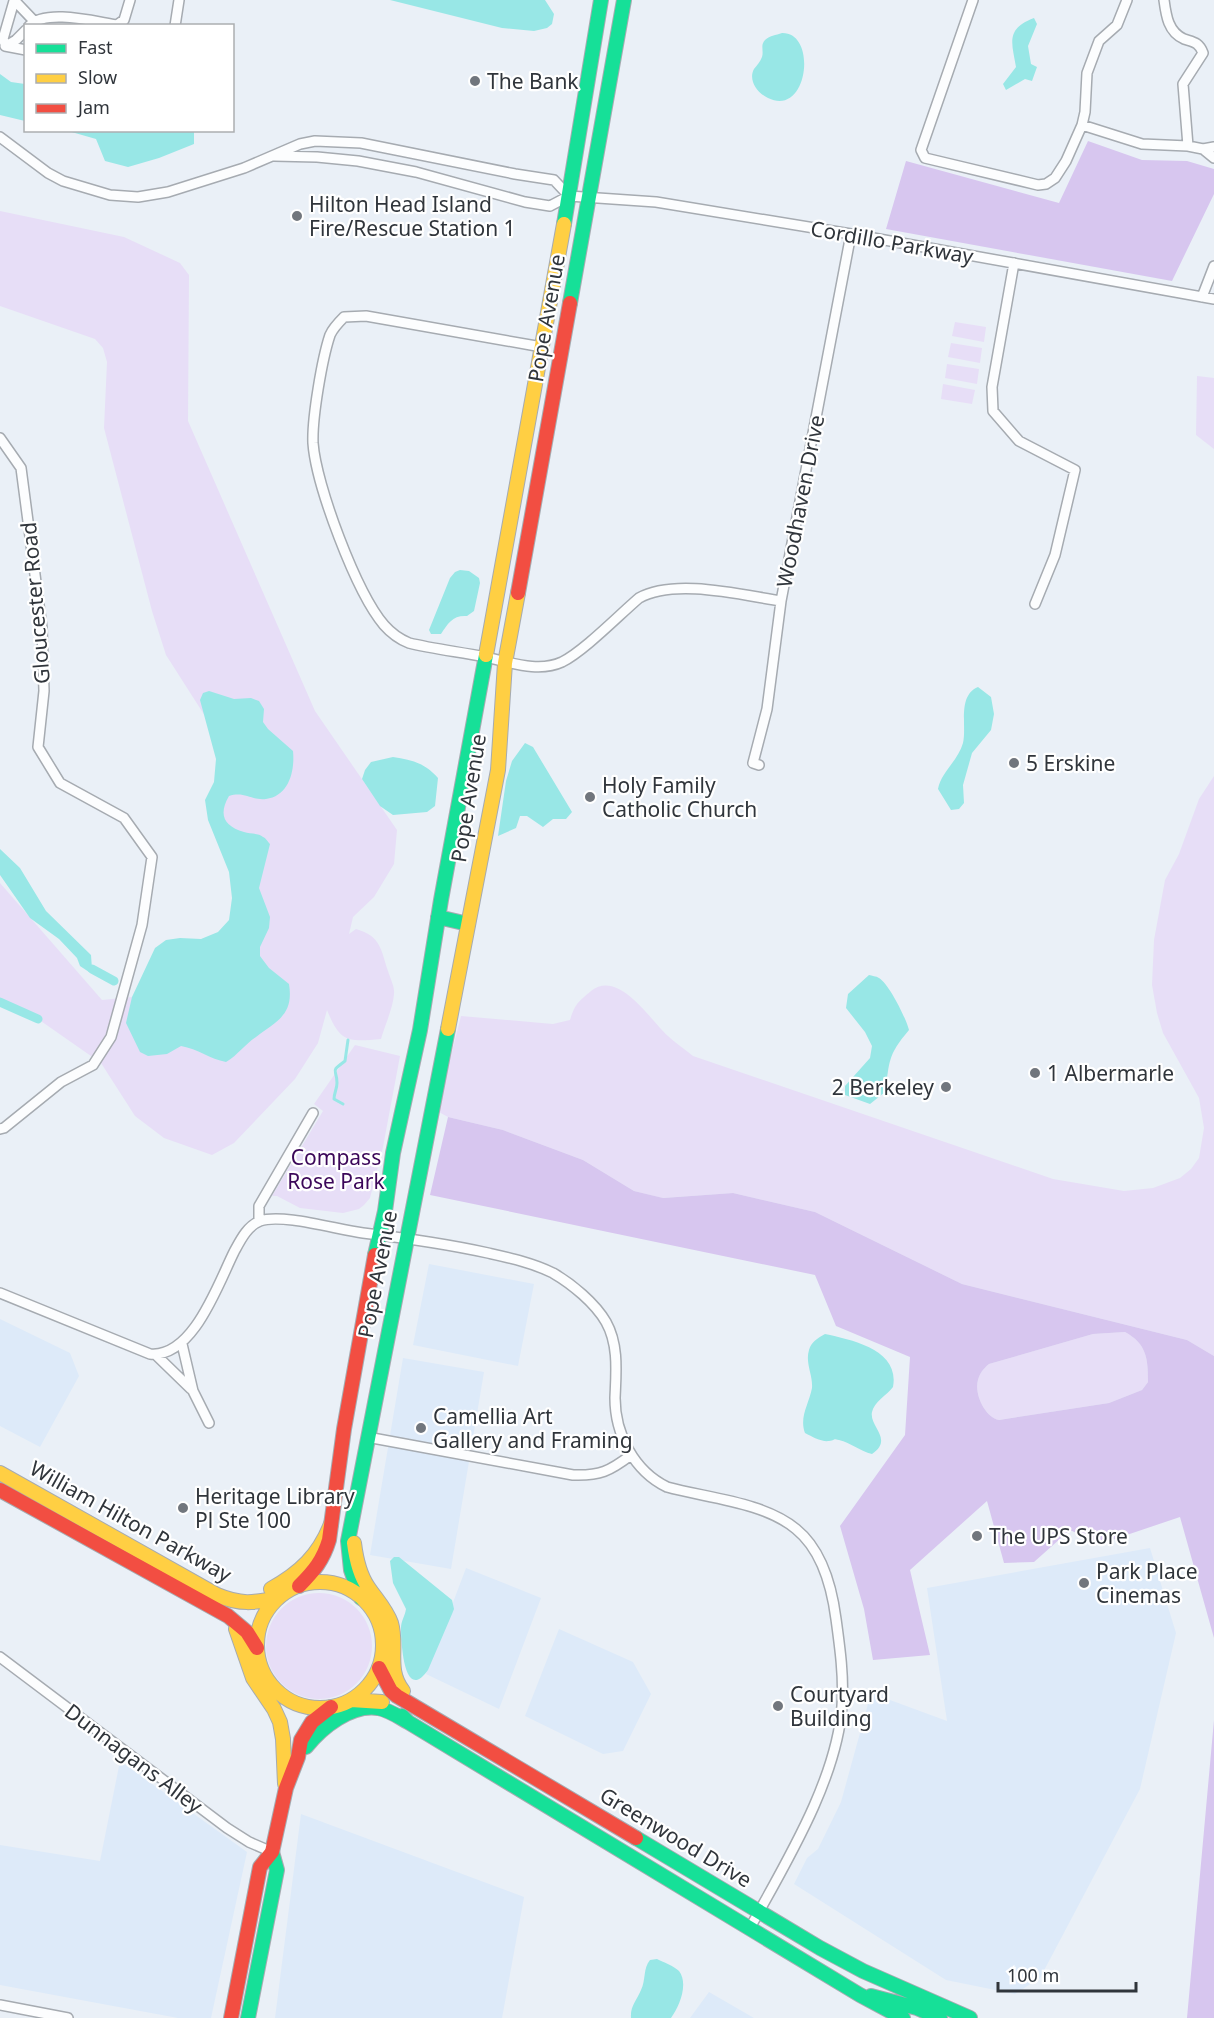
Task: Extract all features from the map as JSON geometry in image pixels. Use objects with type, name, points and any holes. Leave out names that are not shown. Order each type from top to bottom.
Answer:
[{"type":"main road","name":"Pope Avenue","points":[[299,1586],[317,1568],[325,1554],[331,1524],[344,1429],[385,1211],[393,1153],[420,1030],[438,917],[569,196],[601,0]]},
{"type":"main road","name":"Pope Avenue","points":[[361,1598],[350,1572],[347,1557],[348,1541],[405,1238],[498,770],[505,663],[624,0]]},
{"type":"main road","points":[[438,917],[468,924]]},
{"type":"main road","name":"William Hilton Parkway","points":[[0,1473],[217,1595],[238,1604],[278,1598]]},
{"type":"main road","name":"William Hilton Parkway","points":[[0,1490],[203,1603],[227,1614],[246,1630],[257,1648]]},
{"type":"main road","points":[[353,1520],[355,1551],[361,1573],[365,1583],[384,1608],[391,1626],[394,1678],[399,1687],[422,1711]]},
{"type":"main road","points":[[197,1582],[237,1598],[257,1596],[280,1584],[310,1563],[320,1550],[331,1524]]},
{"type":"main road","points":[[248,2018],[277,1870],[272,1852],[285,1788],[289,1729],[286,1713],[262,1670],[257,1648],[257,1634],[264,1615],[278,1598],[311,1582],[331,1583],[352,1590],[368,1604],[378,1619],[383,1640],[379,1668],[365,1690],[351,1700],[331,1707],[312,1722],[301,1740],[298,1757],[285,1788]]},
{"type":"main road","points":[[203,1603],[237,1630],[254,1678],[276,1713],[282,1729],[285,1788]]},
{"type":"main road","name":"Greenwood Drive","points":[[379,1668],[392,1691],[422,1711],[759,1911],[863,1971],[970,2018]]},
{"type":"main road","points":[[271,1684],[283,1696],[298,1704],[331,1707]]},
{"type":"main road","name":"Greenwood Drive","points":[[351,1700],[383,1702],[393,1707],[408,1722],[860,1995],[903,2018]]},
{"type":"main road","points":[[285,1788],[309,1742],[338,1719],[358,1711],[376,1708],[408,1722]]},
{"type":"main road","points":[[231,2018],[260,1867],[272,1852]]},
{"type":"main road","points":[[860,1995],[901,2003],[940,2018]]},
{"type":"street","points":[[118,24],[124,20],[130,0]]},
{"type":"street","points":[[175,24],[178,0]]},
{"type":"street","points":[[973,0],[921,150],[925,158],[1038,185],[1046,184],[1055,178],[1066,161],[1082,125],[1087,73],[1099,41],[1117,25],[1127,0]]},
{"type":"street","points":[[1164,0],[1169,25],[1183,39],[1197,43],[1203,53],[1182,84],[1188,146]]},
{"type":"street","points":[[14,1],[31,23],[59,16],[111,24]]},
{"type":"street","points":[[3,45],[14,1]]},
{"type":"street","points":[[3,45],[16,40],[24,32]]},
{"type":"street","points":[[3,45],[24,50]]},
{"type":"street","points":[[1082,125],[1142,144],[1203,149],[1214,147]]},
{"type":"street","name":"Cordillo Parkway","points":[[0,137],[48,173],[63,181],[110,195],[138,197],[168,192],[214,179],[300,144],[315,141],[362,142],[554,180],[569,196]]},
{"type":"street","points":[[1203,149],[1214,158]]},
{"type":"street","name":"Cordillo Parkway","points":[[274,156],[368,162],[416,172],[525,202],[550,206],[569,196],[656,202],[851,234],[1214,299]]},
{"type":"street","name":"Woodhaven Drive","points":[[759,765],[753,763],[767,709],[781,601],[851,234]]},
{"type":"street","points":[[1014,263],[992,387],[993,411],[1019,441],[1075,471],[1055,555],[1035,604]]},
{"type":"street","points":[[1202,297],[1214,266]]},
{"type":"street","points":[[542,347],[355,315],[344,317],[332,332],[321,372],[314,428],[316,461],[340,538],[373,610],[384,625],[409,644],[486,657],[505,663],[540,667],[563,661],[639,598],[651,591],[669,588],[701,590],[781,601]]},
{"type":"street","name":"Gloucester Road","points":[[0,438],[21,468],[42,628],[44,691],[38,747],[60,783],[124,818],[152,857],[142,925],[111,1036],[93,1065],[61,1082],[0,1129]]},
{"type":"street","points":[[259,1221],[259,1206],[313,1113]]},
{"type":"street","points":[[156,1354],[171,1351],[182,1344],[194,1330],[244,1234],[259,1221],[286,1219],[452,1245],[522,1261],[553,1274],[596,1308],[611,1334],[615,1353],[615,1400],[619,1425],[631,1455],[651,1477],[667,1487],[740,1503],[789,1524],[804,1537],[814,1551],[830,1587],[835,1610],[843,1682],[838,1735],[825,1777],[796,1844],[750,1928]]},
{"type":"street","points":[[0,1293],[156,1354],[193,1391]]},
{"type":"street","points":[[182,1344],[193,1391],[208,1423]]},
{"type":"street","points":[[367,1437],[573,1475],[603,1473],[631,1455]]},
{"type":"street","name":"Dunnagans Alley","points":[[0,1657],[227,1828],[249,1842],[272,1852]]},
{"type":"street","points":[[0,2005],[68,2018]]},
{"type":"shaded area","points":[[1088,141],[1142,160],[1187,161],[1214,169],[1214,194],[1172,281],[886,229],[906,161],[1059,203]]},
{"type":"shaded area","points":[[448,1117],[503,1130],[583,1160],[634,1191],[663,1198],[733,1193],[815,1212],[962,1284],[1187,1340],[1214,1356],[1214,1638],[1180,1517],[1100,1544],[1070,1530],[1034,1562],[1004,1563],[987,1501],[910,1570],[930,1655],[873,1660],[864,1609],[840,1526],[905,1435],[910,1357],[836,1326],[815,1275],[430,1195]],"holes":[[[1125,1332],[1142,1347],[1147,1359],[1148,1382],[1142,1390],[1109,1403],[999,1420],[985,1410],[979,1398],[978,1380],[982,1371],[989,1364],[1093,1334]]]},
{"type":"shaded area","points":[[429,1264],[534,1284],[518,1366],[413,1345]]},
{"type":"shaded area","points":[[0,1319],[70,1353],[79,1376],[40,1447],[0,1426]]},
{"type":"shaded area","points":[[403,1358],[484,1372],[451,1569],[370,1555]]},
{"type":"shaded area","points":[[1150,1548],[1176,1633],[1140,1789],[1040,1978],[1015,1994],[946,1980],[794,1884],[807,1858],[818,1849],[841,1802],[871,1693],[947,1721],[927,1588]]},
{"type":"shaded area","points":[[466,1568],[541,1598],[499,1709],[426,1674]]},
{"type":"shaded area","points":[[559,1629],[633,1662],[651,1694],[623,1751],[603,1754],[525,1716]]},
{"type":"shaded area","points":[[1214,1720],[1214,2018],[1187,2018]]},
{"type":"shaded area","points":[[120,1761],[247,1852],[211,2018],[178,2018],[0,1985],[0,1845],[100,1861]]},
{"type":"shaded area","points":[[301,1814],[524,1897],[502,2018],[275,2018]]},
{"type":"shaded area","points":[[709,1992],[754,2018],[690,2018]]},
{"type":"green space","points":[[0,211],[124,237],[180,263],[189,275],[188,421],[315,711],[397,830],[394,864],[374,897],[353,917],[349,934],[356,929],[375,940],[381,950],[393,985],[392,1005],[381,1039],[352,1040],[346,1038],[336,1028],[327,1010],[318,1043],[295,1079],[234,1143],[212,1155],[164,1138],[135,1116],[101,1063],[38,1019],[0,1002],[0,883],[102,1000],[132,997],[251,927],[212,812],[235,763],[166,655],[152,611],[104,428],[107,362],[103,348],[95,339],[0,306]]},
{"type":"green space","points":[[955,322],[986,327],[984,342],[952,336]]},
{"type":"green space","points":[[951,343],[982,348],[980,363],[948,357]]},
{"type":"green space","points":[[947,364],[979,369],[977,384],[945,378]]},
{"type":"green space","points":[[1197,376],[1214,378],[1214,449],[1196,435]]},
{"type":"green space","points":[[943,384],[975,390],[972,404],[941,399]]},
{"type":"green space","points":[[1214,776],[1214,1356],[1187,1340],[962,1284],[815,1212],[733,1193],[662,1198],[634,1191],[583,1160],[503,1130],[448,1117],[437,1111],[461,1016],[553,1024],[570,1020],[578,1004],[591,991],[602,986],[612,986],[633,999],[668,1036],[693,1056],[1053,1179],[1124,1191],[1153,1188],[1180,1178],[1199,1158],[1204,1128],[1199,1098],[1163,1033],[1157,1013],[1152,985],[1154,940],[1165,880],[1179,854],[1199,799]]},
{"type":"green space","name":"Compass Rose Park","points":[[355,1045],[400,1056],[383,1147],[370,1198],[359,1209],[343,1213],[300,1208],[277,1196],[272,1196],[323,1111],[314,1104]]},
{"type":"green space","points":[[1125,1332],[1138,1342],[1145,1353],[1148,1382],[1142,1390],[1109,1403],[998,1420],[989,1414],[979,1398],[978,1380],[982,1371],[989,1364],[1093,1334]]},
{"type":"green space","points":[[319,1593],[339,1597],[356,1609],[368,1626],[372,1646],[368,1666],[356,1683],[339,1695],[319,1699],[299,1695],[282,1683],[270,1666],[266,1646],[270,1626],[282,1609],[299,1597]]},
{"type":"water","points":[[390,0],[545,0],[554,14],[552,24],[547,28],[534,31],[502,28]]},
{"type":"water","points":[[1034,18],[1037,24],[1028,46],[1031,64],[1037,67],[1032,81],[1025,79],[1006,90],[1003,84],[1016,67],[1012,44],[1015,32],[1018,27]]},
{"type":"water","points":[[782,33],[793,36],[801,46],[804,73],[800,86],[792,96],[782,101],[768,98],[760,93],[753,82],[752,73],[762,57],[762,46],[765,40]]},
{"type":"water","points":[[0,74],[11,82],[24,84],[24,121],[0,115]]},
{"type":"water","points":[[72,132],[194,132],[194,144],[128,167],[105,161],[96,139]]},
{"type":"water","points":[[460,570],[469,571],[479,578],[474,611],[467,616],[451,620],[441,634],[431,634],[429,630],[450,578]]},
{"type":"water","points":[[978,687],[991,697],[994,714],[991,730],[972,753],[963,785],[964,803],[959,809],[951,810],[938,789],[942,777],[961,749],[964,736],[965,704],[971,691]]},
{"type":"water","points":[[209,691],[234,699],[251,698],[259,701],[264,709],[263,722],[293,751],[293,767],[289,781],[280,793],[266,799],[240,795],[229,796],[224,809],[225,819],[232,827],[257,834],[270,844],[259,888],[270,917],[269,928],[260,947],[260,956],[269,968],[289,984],[290,995],[289,1003],[282,1016],[226,1062],[181,1046],[167,1054],[148,1056],[140,1052],[126,1023],[132,997],[155,948],[166,940],[201,939],[218,932],[229,920],[232,898],[229,872],[208,820],[205,800],[214,782],[216,759],[200,700],[203,693]]},
{"type":"water","points":[[525,743],[533,747],[572,812],[566,819],[553,819],[543,827],[527,816],[520,816],[516,828],[498,836],[506,781],[512,761]]},
{"type":"water","points":[[393,757],[418,763],[438,778],[435,806],[427,812],[393,815],[380,806],[362,779],[371,762]]},
{"type":"water","points":[[0,849],[20,868],[46,911],[91,955],[92,969],[89,972],[80,966],[77,958],[59,939],[30,918],[0,875]]},
{"type":"water","points":[[869,975],[883,981],[901,1010],[909,1030],[893,1053],[885,1092],[870,1104],[845,1095],[845,1086],[870,1058],[872,1046],[865,1032],[846,1008],[848,994]]},
{"type":"water","points":[[825,1334],[872,1349],[889,1364],[893,1374],[893,1387],[873,1408],[872,1417],[881,1443],[872,1454],[843,1441],[835,1439],[823,1441],[805,1433],[803,1421],[812,1388],[808,1355],[813,1342]]},
{"type":"water","points":[[394,1557],[399,1557],[452,1600],[454,1609],[428,1670],[420,1679],[414,1680],[409,1675],[403,1656],[401,1628],[406,1609],[393,1583],[390,1561]]},
{"type":"water","points":[[657,1959],[677,1969],[682,1976],[683,1989],[677,2008],[671,2018],[631,2018],[634,2003],[643,1986],[648,1963],[650,1960]]},
{"type":"waterway","points":[[92,969],[114,981]]},
{"type":"waterway","points":[[0,1002],[38,1019]]},
{"type":"waterway","points":[[343,1104],[334,1099],[337,1083],[335,1071],[345,1061],[348,1040]]},
{"type":"traffic: fast","points":[[564,224],[601,0]]},
{"type":"traffic: fast","points":[[570,303],[624,0]]},
{"type":"traffic: fast","points":[[375,1255],[385,1211],[393,1153],[420,1030],[441,900],[486,655]]},
{"type":"traffic: fast","points":[[438,917],[468,924]]},
{"type":"traffic: fast","points":[[361,1598],[351,1570],[348,1541],[448,1029]]},
{"type":"traffic: fast","points":[[306,1747],[338,1718],[358,1710],[378,1708],[408,1722]]},
{"type":"traffic: fast","points":[[402,1716],[408,1722],[860,1995],[903,2018]]},
{"type":"traffic: fast","points":[[636,1838],[820,1948],[863,1971],[970,2018]]},
{"type":"traffic: fast","points":[[248,2018],[277,1870],[272,1852]]},
{"type":"traffic: fast","points":[[871,1996],[917,2008],[940,2018]]},
{"type":"traffic: slow","points":[[486,655],[564,224]]},
{"type":"traffic: slow","points":[[448,1029],[498,770],[505,663],[518,593]]},
{"type":"traffic: slow","points":[[0,1473],[217,1595],[247,1602],[278,1598]]},
{"type":"traffic: slow","points":[[271,1589],[300,1570],[321,1545],[331,1524]]},
{"type":"traffic: slow","points":[[354,1543],[362,1577],[391,1623],[395,1675],[403,1691]]},
{"type":"traffic: slow","points":[[320,1582],[344,1587],[364,1601],[378,1621],[383,1645],[378,1669],[364,1689],[344,1703],[320,1708],[296,1703],[276,1689],[262,1669],[257,1645],[262,1621],[276,1601],[296,1587],[320,1582]]},
{"type":"traffic: slow","points":[[236,1629],[253,1678],[280,1722],[285,1784]]},
{"type":"traffic: slow","points":[[351,1700],[382,1702]]},
{"type":"traffic: jam","points":[[518,593],[570,303]]},
{"type":"traffic: jam","points":[[299,1586],[317,1565],[329,1540],[344,1429],[375,1255]]},
{"type":"traffic: jam","points":[[0,1490],[228,1616],[247,1632],[257,1648]]},
{"type":"traffic: jam","points":[[379,1668],[391,1691],[397,1696],[636,1838]]},
{"type":"traffic: jam","points":[[231,2018],[260,1867],[272,1852],[286,1788],[298,1757],[301,1740],[312,1722],[331,1707]]},
{"type":"place","name":"The Bank","points":[[475,81]]},
{"type":"place","name":"Hilton Head Island Fire/Rescue Station 1","points":[[297,216]]},
{"type":"place","name":"5 Erskine","points":[[1014,763]]},
{"type":"place","name":"Holy Family Catholic Church","points":[[590,797]]},
{"type":"place","name":"1 Albermarle","points":[[1035,1073]]},
{"type":"place","name":"2 Berkeley","points":[[946,1087]]},
{"type":"place","name":"Camellia Art Gallery and Framing","points":[[421,1428]]},
{"type":"place","name":"Heritage Library Pl Ste 100","points":[[183,1508]]},
{"type":"place","name":"The UPS Store","points":[[977,1536]]},
{"type":"place","name":"Park Place Cinemas","points":[[1084,1583]]},
{"type":"place","name":"Courtyard Building","points":[[778,1706]]}]
